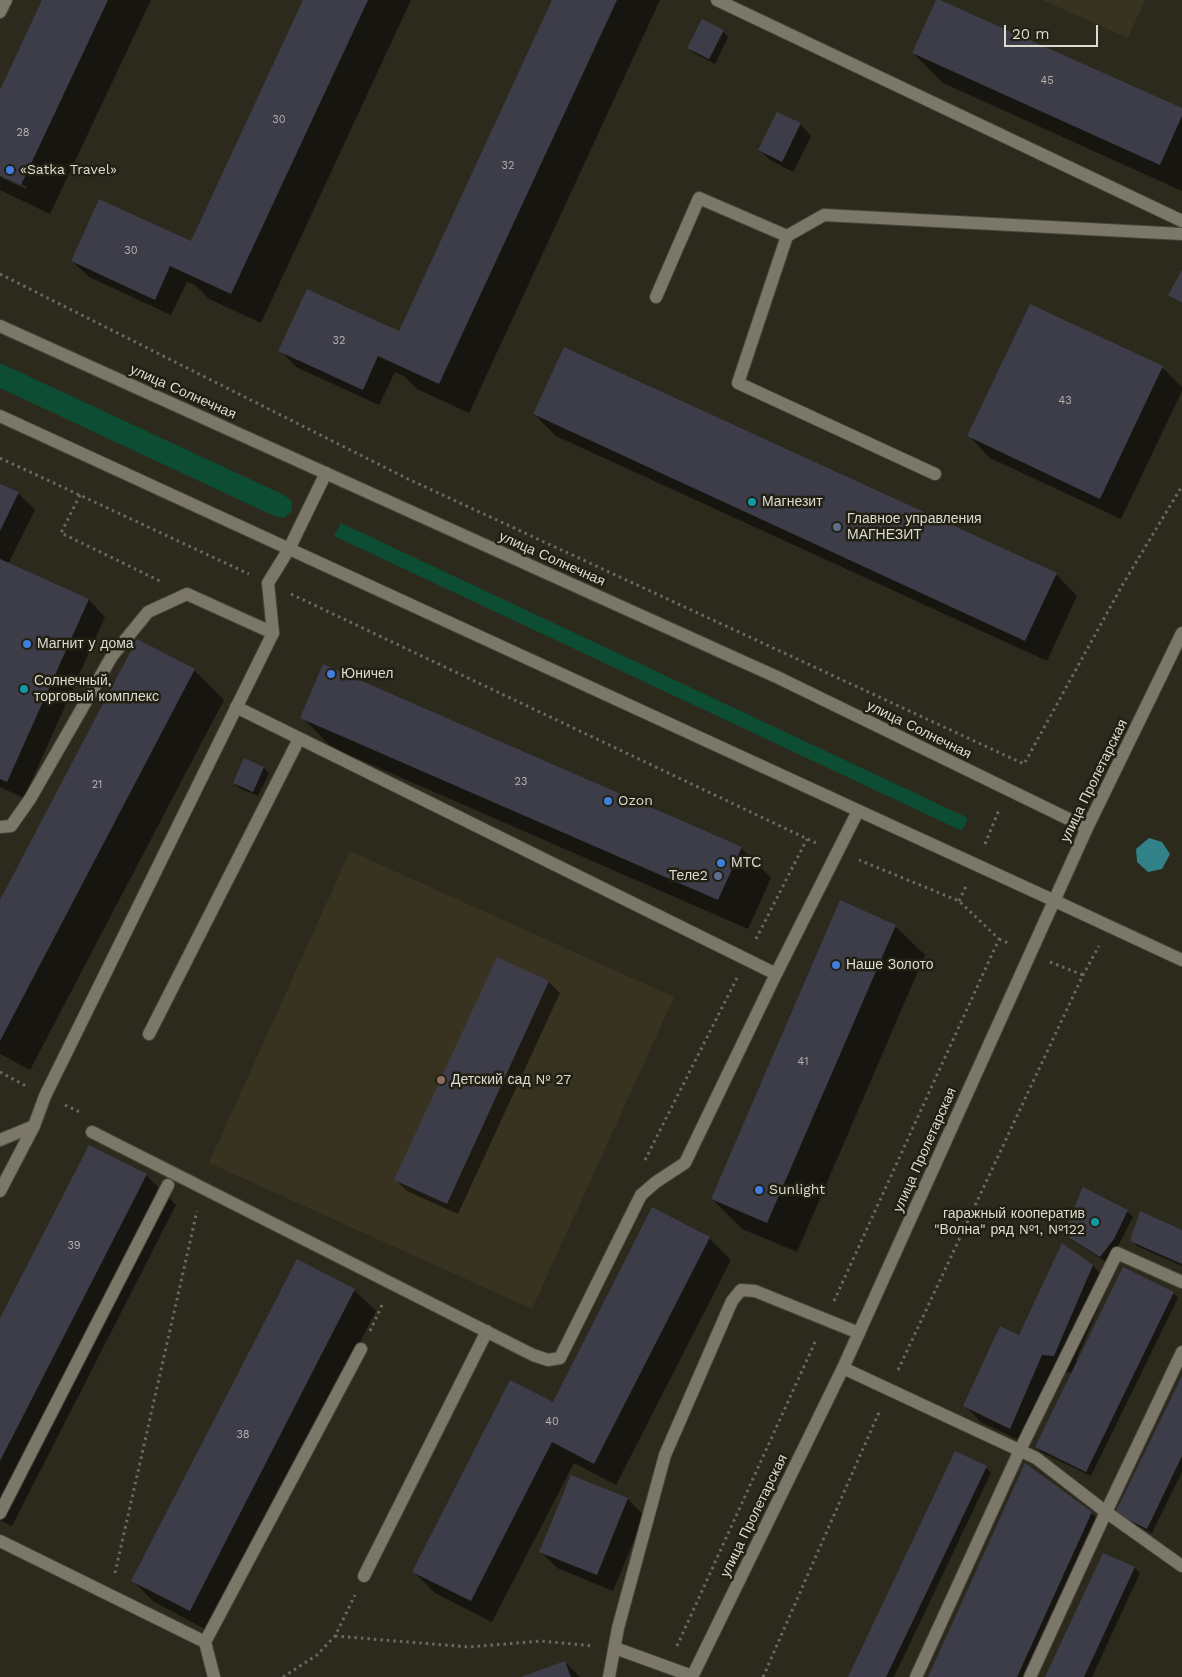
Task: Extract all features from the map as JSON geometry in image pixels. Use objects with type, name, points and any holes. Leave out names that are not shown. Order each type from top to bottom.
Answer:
[{"type":"main road","points":[[0,12],[6,0]]},
{"type":"main road","points":[[717,0],[1180,216]]},
{"type":"main road","points":[[656,298],[699,198],[788,236]]},
{"type":"main road","points":[[935,474],[738,383],[788,236],[824,215],[1182,234]]},
{"type":"main road","name":"улица Солнечная","points":[[0,326],[779,678],[1088,828]]},
{"type":"main road","points":[[0,416],[1182,960]]},
{"type":"main road","points":[[0,1191],[34,1126],[45,1096],[273,633],[268,583],[289,549],[326,473]]},
{"type":"main road","points":[[0,827],[12,826],[30,799],[112,656],[148,612],[187,594],[273,633]]},
{"type":"main road","name":"улица Пролетарская","points":[[692,1676],[843,1368],[1088,828],[1182,633]]},
{"type":"main road","points":[[236,707],[776,974]]},
{"type":"main road","points":[[149,1034],[299,739]]},
{"type":"main road","points":[[92,1132],[487,1331],[548,1360],[560,1358],[641,1195],[656,1182],[685,1163],[858,810]]},
{"type":"main road","points":[[0,1140],[34,1126]]},
{"type":"main road","points":[[0,1513],[168,1186]]},
{"type":"main road","points":[[916,1677],[1020,1450],[1117,1253],[1182,1282]]},
{"type":"main road","points":[[609,1677],[618,1628],[665,1456],[732,1301],[741,1290],[755,1290],[859,1333]]},
{"type":"main road","points":[[364,1576],[487,1331]]},
{"type":"main road","points":[[214,1677],[205,1642],[361,1350]]},
{"type":"main road","points":[[1030,1677],[1182,1352]]},
{"type":"main road","points":[[843,1368],[1036,1458],[1106,1512],[1182,1566]]},
{"type":"main road","points":[[0,1541],[205,1642]]},
{"type":"main road","points":[[615,1648],[692,1676]]},
{"type":"path","points":[[0,274],[406,478],[1024,764]]},
{"type":"path","points":[[0,458],[268,583],[806,839],[959,901],[999,939],[667,1667]]},
{"type":"path","points":[[959,901],[977,865],[1007,790],[1024,764],[1123,584],[1182,486]]},
{"type":"path","points":[[80,495],[61,533],[187,594]]},
{"type":"path","points":[[645,1161],[806,839]]},
{"type":"path","points":[[763,1677],[889,1390],[1083,975],[1109,927]]},
{"type":"path","points":[[0,1072],[86,1115]]},
{"type":"path","points":[[114,1580],[202,1187]]},
{"type":"path","points":[[283,1677],[317,1655],[335,1636],[364,1576]]},
{"type":"path","points":[[335,1636],[468,1647],[540,1641],[615,1648]]},
{"type":"shaded area","points":[[1042,0],[1145,0],[1128,38]]},
{"type":"shaded area","name":"Детский сад № 27","points":[[350,851],[674,997],[532,1309],[209,1163]]},
{"type":"green space","points":[[0,363],[284,495],[292,501],[291,512],[284,518],[274,516],[0,388]]},
{"type":"green space","points":[[341,523],[968,818],[962,831],[334,536]]},
{"type":"water","points":[[1149,838],[1162,842],[1170,854],[1162,869],[1148,872],[1137,862],[1136,849]]},
{"type":"building","points":[[42,0],[108,0],[21,185],[0,176],[0,90]]},
{"type":"building","points":[[303,0],[368,0],[231,294],[170,266],[155,300],[71,261],[99,199],[191,241]]},
{"type":"building","points":[[552,0],[617,0],[439,384],[378,356],[363,390],[278,351],[307,289],[399,331]]},
{"type":"building","points":[[936,0],[940,0],[1182,108],[1182,116],[1160,165],[912,53]]},
{"type":"building","points":[[702,19],[724,30],[709,59],[687,48]]},
{"type":"building","points":[[777,112],[801,123],[782,162],[758,150]]},
{"type":"building","points":[[1182,270],[1182,303],[1168,295]]},
{"type":"building","points":[[1030,304],[1163,366],[1100,499],[967,436]]},
{"type":"building","points":[[564,347],[1057,573],[1025,641],[533,414]]},
{"type":"building","points":[[0,484],[19,492],[0,531]]},
{"type":"building","name":"Солнечный, торговый комплекс","points":[[0,559],[89,599],[7,782],[0,779]]},
{"type":"building","points":[[137,639],[195,669],[0,1041],[0,900]]},
{"type":"building","points":[[323,664],[742,847],[718,900],[300,718]]},
{"type":"building","points":[[244,758],[264,767],[253,792],[233,783]]},
{"type":"building","points":[[840,900],[896,925],[767,1223],[711,1199]]},
{"type":"building","points":[[497,957],[549,981],[447,1204],[394,1180]]},
{"type":"building","points":[[89,1145],[147,1174],[0,1461],[0,1318]]},
{"type":"building","name":"гаражный кооператив \"Волна\" ряд №1, №122","points":[[1083,1187],[1128,1210],[1114,1239],[1100,1257],[1063,1234]]},
{"type":"building","points":[[652,1207],[710,1237],[594,1464],[552,1442],[471,1601],[412,1572],[510,1380],[553,1402]]},
{"type":"building","points":[[1140,1211],[1182,1230],[1182,1264],[1130,1241]]},
{"type":"building","points":[[1062,1243],[1093,1265],[1054,1356],[1042,1355],[1010,1429],[963,1406],[1000,1326],[1019,1335]]},
{"type":"building","points":[[297,1259],[355,1289],[190,1611],[131,1581]]},
{"type":"building","points":[[1123,1267],[1174,1292],[1086,1472],[1035,1447]]},
{"type":"building","points":[[1182,1376],[1182,1456],[1147,1529],[1115,1513]]},
{"type":"building","points":[[955,1451],[987,1466],[886,1677],[848,1677]]},
{"type":"building","points":[[1025,1463],[1092,1512],[1017,1677],[928,1677]]},
{"type":"building","points":[[571,1475],[628,1498],[597,1575],[539,1552]]},
{"type":"building","points":[[1103,1553],[1135,1567],[1084,1677],[1045,1677]]},
{"type":"building","points":[[565,1661],[571,1677],[521,1677]]},
{"type":"place","name":"«Satka Travel»","points":[[10,170]]},
{"type":"place","name":"Магнезит","points":[[752,502]]},
{"type":"place","name":"Главное управления МАГНЕЗИТ","points":[[837,527]]},
{"type":"place","name":"Магнит у дома","points":[[27,644]]},
{"type":"place","name":"Юничел","points":[[331,674]]},
{"type":"place","name":"Солнечный, торговый комплекс","points":[[24,689]]},
{"type":"place","name":"Ozon","points":[[608,801]]},
{"type":"place","name":"МТС","points":[[721,863]]},
{"type":"place","name":"Теле2","points":[[718,876]]},
{"type":"place","name":"Наше Золото","points":[[836,965]]},
{"type":"place","name":"Детский сад № 27","points":[[441,1080]]},
{"type":"place","name":"Sunlight","points":[[759,1190]]},
{"type":"place","name":"гаражный кооператив \"Волна\" ряд №1, №122","points":[[1095,1222]]}]
